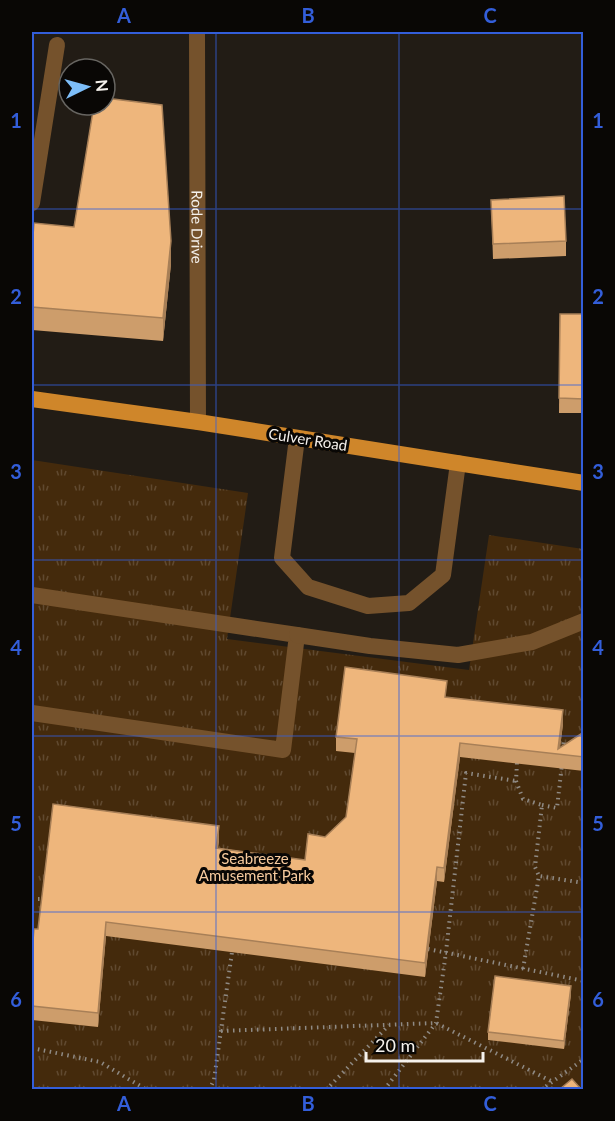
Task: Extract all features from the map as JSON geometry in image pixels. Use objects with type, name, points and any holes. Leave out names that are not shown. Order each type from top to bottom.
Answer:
[{"type":"main road","name":"Culver Road","points":[[32,399],[198,422],[584,483]]},
{"type":"street","name":"Rode Drive","points":[[197,32],[198,422]]},
{"type":"street","points":[[32,203],[57,45]]},
{"type":"street","points":[[297,438],[282,558],[308,587],[368,606],[409,603],[442,575],[458,463]]},
{"type":"street","points":[[32,595],[370,646],[458,655],[532,642],[584,621]]},
{"type":"street","points":[[32,713],[283,750],[297,635]]},
{"type":"path","points":[[563,752],[564,741]]},
{"type":"path","points":[[517,763],[516,781],[523,799],[557,808],[562,763]]},
{"type":"path","points":[[384,1089],[436,1023],[466,773],[516,781]]},
{"type":"path","points":[[523,969],[539,876],[535,867],[542,805]]},
{"type":"path","points":[[539,876],[584,883]]},
{"type":"path","points":[[32,899],[43,899]]},
{"type":"path","points":[[428,949],[584,981]]},
{"type":"path","points":[[209,1089],[214,1080],[232,952]]},
{"type":"path","points":[[221,1031],[436,1023],[551,1082]]},
{"type":"path","points":[[326,1089],[390,1025]]},
{"type":"path","points":[[32,1048],[100,1062],[147,1089]]},
{"type":"path","points":[[541,1089],[584,1059]]},
{"type":"green space","name":"Seabreeze Amusement Park","points":[[32,460],[248,493],[227,639],[469,670],[489,535],[583,549],[583,1089],[32,1089]]},
{"type":"building","points":[[117,99],[162,105],[171,241],[163,318],[32,307],[34,223],[74,227],[92,117],[117,117]]},
{"type":"building","points":[[564,196],[566,241],[493,244],[491,200]]},
{"type":"building","points":[[560,314],[584,314],[584,399],[559,398]]},
{"type":"building","points":[[345,667],[447,681],[445,697],[563,710],[558,749],[584,732],[584,757],[460,743],[444,868],[437,867],[425,963],[106,922],[98,1013],[32,1006],[34,929],[38,929],[53,804],[219,826],[216,848],[305,860],[308,834],[325,837],[346,817],[357,739],[336,737]]},
{"type":"building","points":[[495,976],[571,986],[564,1041],[488,1032]]},
{"type":"building","points":[[572,1079],[581,1089],[560,1089]]}]
